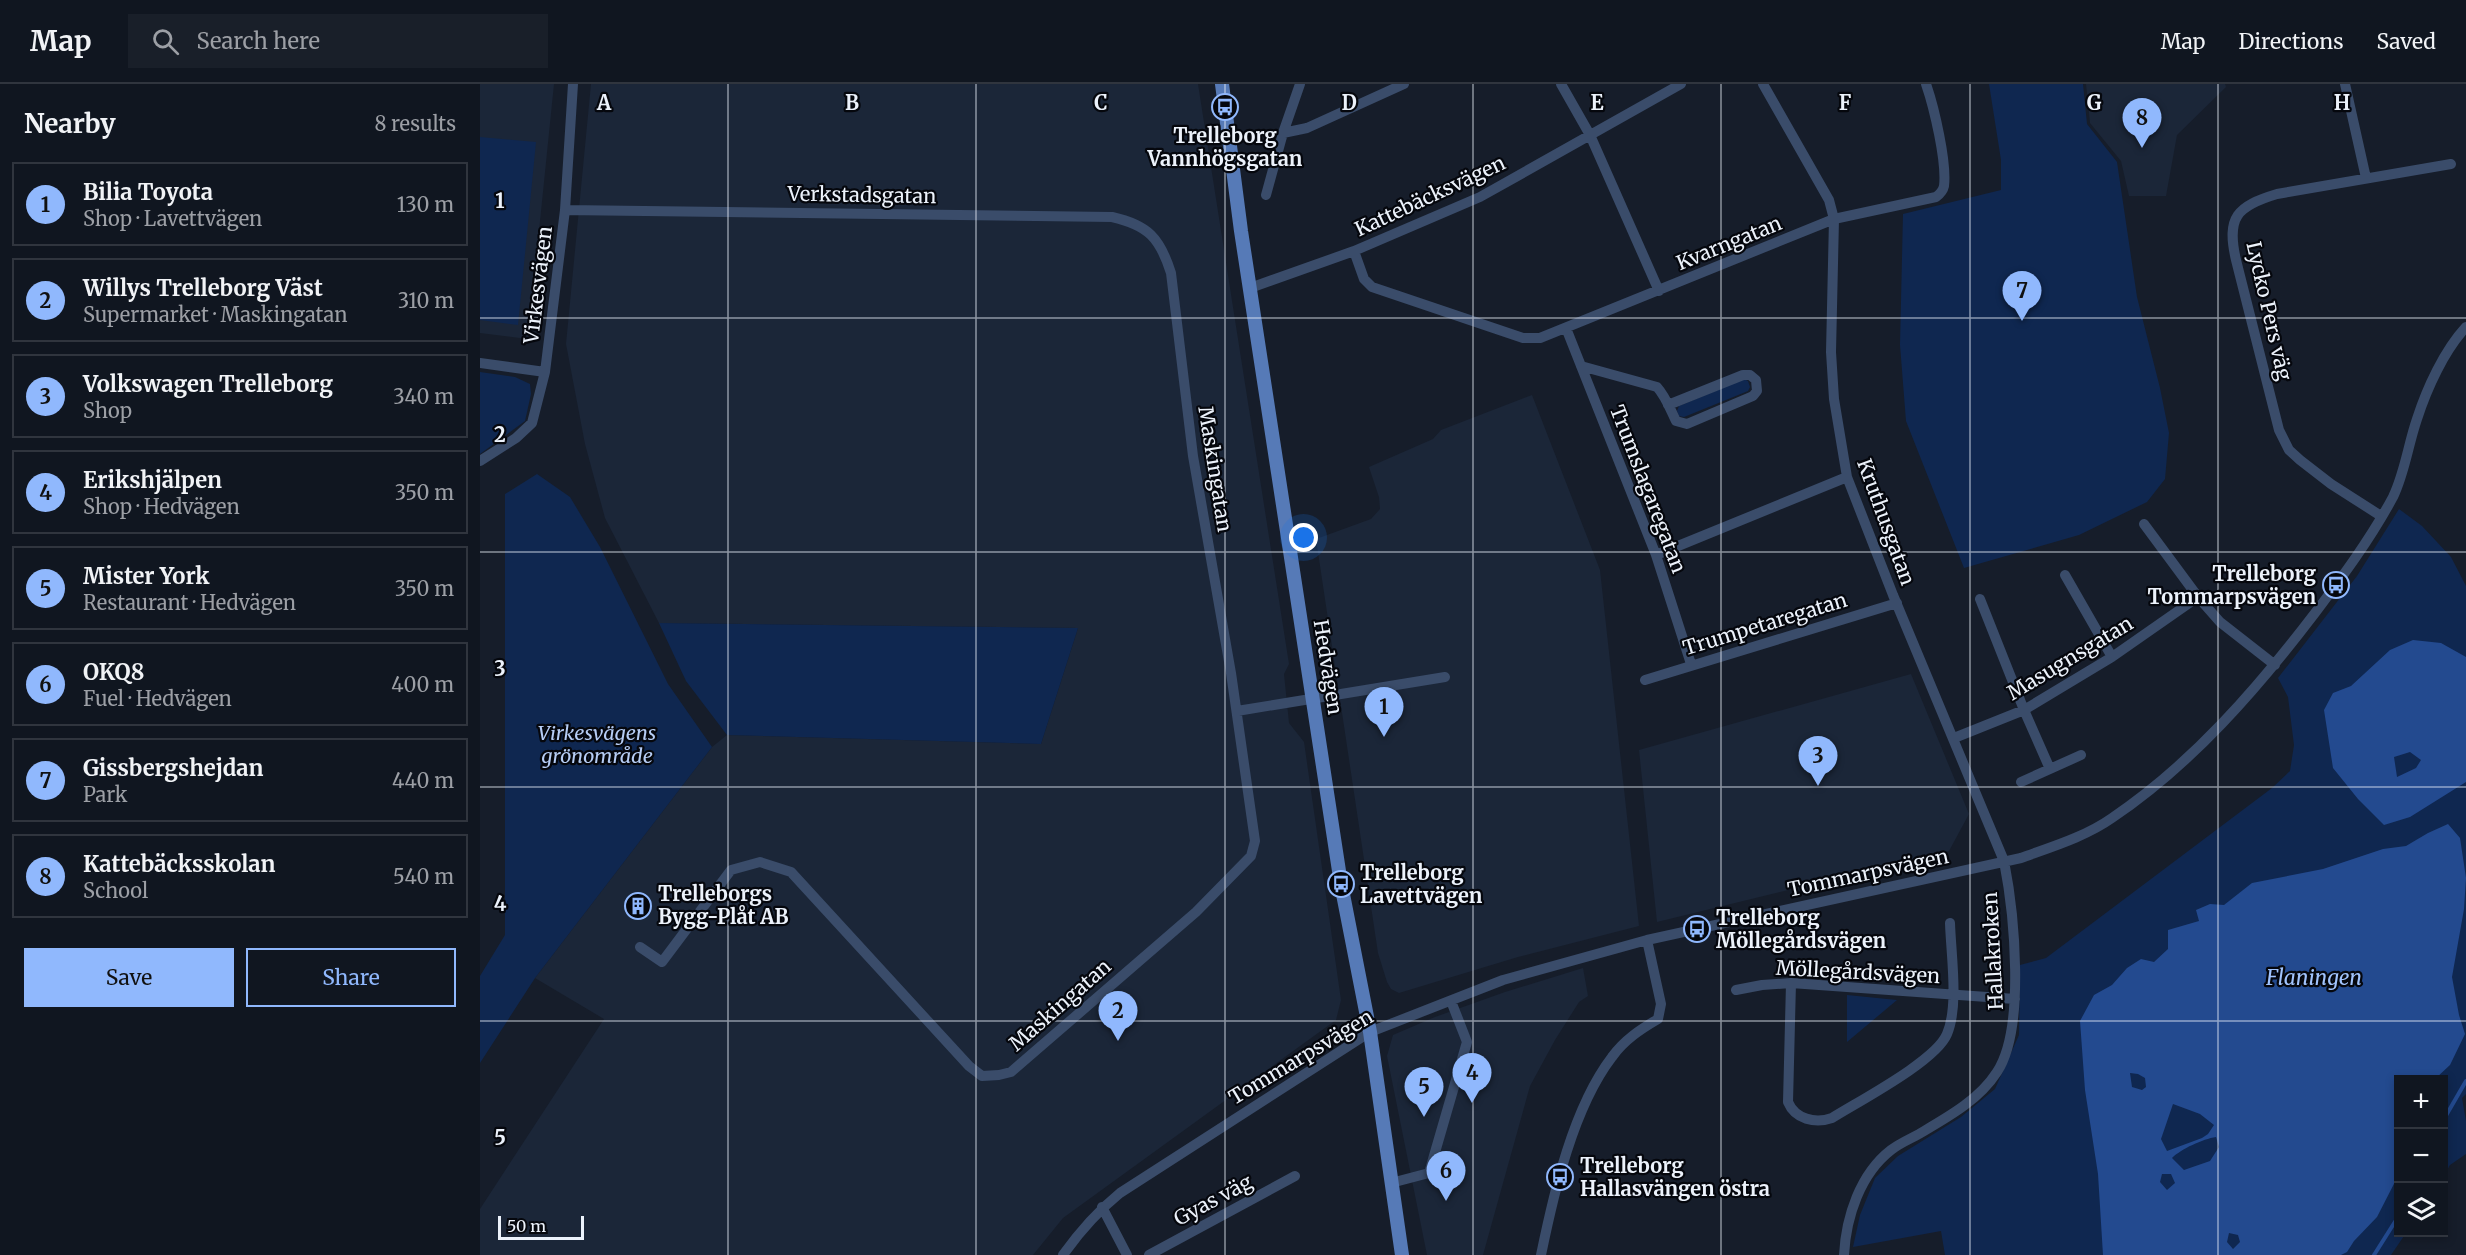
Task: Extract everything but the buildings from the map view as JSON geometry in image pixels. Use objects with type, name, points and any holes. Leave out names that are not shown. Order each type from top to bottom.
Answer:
[{"type":"main road","name":"Hedvägen","points":[[1222,84],[1250,288],[1341,884],[1370,1032],[1402,1255]]},
{"type":"street","name":"Virkesvägen","points":[[480,461],[516,438],[532,423],[545,372],[566,210],[573,84]]},
{"type":"street","points":[[1266,195],[1283,133],[1300,84]]},
{"type":"street","points":[[1283,133],[1307,128],[1404,84]]},
{"type":"street","points":[[1561,84],[1590,135],[1659,291]]},
{"type":"street","name":"Kattebäcksvägen","points":[[1250,288],[1354,251],[1480,197],[1681,84]]},
{"type":"street","name":"Kruthusgatan","points":[[1763,84],[1829,200],[1834,219],[1832,352],[1834,399],[1848,477],[1897,603],[2004,861]]},
{"type":"street","name":"Kvarngatan","points":[[1354,251],[1364,279],[1372,287],[1523,338],[1532,339],[1566,328],[1834,219],[1936,197],[1942,192],[1944,185],[1941,149],[1926,84]]},
{"type":"street","points":[[2345,84],[2366,178]]},
{"type":"street","name":"Lycko Pers väg","points":[[2381,516],[2331,484],[2289,450],[2279,430],[2235,254],[2232,231],[2238,213],[2254,201],[2277,194],[2451,164]]},
{"type":"street","name":"Verkstadsgatan","points":[[566,210],[1112,217],[1134,222],[1153,236]]},
{"type":"street","name":"Maskingatan","points":[[640,948],[662,962],[731,870],[760,862],[791,872],[969,1066],[982,1076],[999,1075],[1011,1072],[1196,912],[1251,856],[1255,841],[1236,711],[1193,456],[1171,273],[1164,250],[1153,236]]},
{"type":"street","name":"Tommarpsvägen","points":[[1063,1255],[1102,1207],[1180,1153],[1370,1032],[1503,980],[1647,940],[2004,861],[2055,845],[2110,820],[2152,789],[2204,741],[2276,665],[2364,547],[2393,496],[2402,474],[2417,418],[2440,365],[2466,327]]},
{"type":"street","name":"Trumslagaregatan","points":[[1566,328],[1656,555],[1691,664]]},
{"type":"street","points":[[480,363],[545,372]]},
{"type":"street","points":[[1581,366],[1657,387],[1676,421],[1687,424],[1753,396],[1757,391],[1756,380],[1750,375],[1743,375],[1668,405]]},
{"type":"street","points":[[1656,555],[1848,477]]},
{"type":"street","points":[[2144,524],[2198,597],[2220,622],[2276,665]]},
{"type":"street","points":[[2065,575],[2112,657]]},
{"type":"street","name":"Masugnsgatan","points":[[1954,738],[2024,710],[2112,657],[2198,597]]},
{"type":"street","points":[[1980,599],[2050,769]]},
{"type":"street","name":"Trumpetaregatan","points":[[1645,680],[1691,664],[1897,603]]},
{"type":"street","points":[[1236,711],[1445,676]]},
{"type":"street","points":[[2021,782],[2080,755]]},
{"type":"street","name":"Hallakroken","points":[[1844,1255],[1851,1216],[1859,1192],[1872,1169],[1892,1150],[1952,1115],[1980,1094],[1997,1072],[2007,1053],[2015,1014],[2015,999],[2010,902],[2004,861]]},
{"type":"street","points":[[1791,983],[1788,1102],[1792,1112],[1822,1122],[1932,1055],[1947,1036],[1952,1018],[1950,923]]},
{"type":"street","points":[[1541,1255],[1561,1173],[1585,1102],[1613,1055],[1636,1032],[1658,1019],[1661,1004],[1647,940]]},
{"type":"street","name":"Möllegårdsvägen","points":[[1736,990],[1791,983],[2015,999]]},
{"type":"street","points":[[1391,1183],[1429,1173],[1467,1042],[1451,1000]]},
{"type":"street","name":"Gyas väg","points":[[1149,1255],[1294,1176]]},
{"type":"street","points":[[1102,1207],[1127,1255]]},
{"type":"shaded area","points":[[480,84],[554,84],[528,339],[480,333]]},
{"type":"shaded area","points":[[591,84],[1198,84],[1289,664],[1284,674],[1289,723],[1304,742],[1341,1000],[1336,1020],[1063,1218],[1033,1255],[480,1255],[480,1209],[604,1019],[535,978],[712,747],[727,735],[1041,744],[1078,628],[659,623],[605,518],[585,444],[566,344]]},
{"type":"shaded area","points":[[2086,84],[2225,84],[2226,87],[2177,135],[2166,196],[2129,196],[2121,161],[2090,123]]},
{"type":"shaded area","points":[[1532,395],[1600,570],[1639,926],[1518,957],[1399,993],[1391,989],[1387,982],[1378,953],[1316,539],[1371,519],[1380,509],[1379,497],[1369,467],[1433,439],[1441,430]]},
{"type":"shaded area","points":[[1911,674],[1969,814],[1949,851],[1657,922],[1639,750]]},
{"type":"shaded area","points":[[1583,968],[1588,996],[1579,1002],[1530,1086],[1483,1255],[1427,1255],[1387,1056],[1393,1035],[1505,992]]},
{"type":"green space","points":[[1989,84],[2083,84],[2087,124],[2117,162],[2137,297],[2169,433],[2165,479],[2147,502],[2079,535],[1964,568],[1906,421],[1900,345],[1903,214],[2001,190],[2001,160]]},
{"type":"green space","points":[[480,137],[536,142],[518,325],[480,320]]},
{"type":"green space","points":[[480,372],[515,377],[530,384],[531,394],[525,421],[480,454]]},
{"type":"green space","points":[[1744,379],[1748,381],[1750,387],[1748,391],[1684,417],[1679,416],[1677,411],[1679,406]]},
{"type":"green space","name":"Virkesvägens grönområde","points":[[537,474],[570,497],[600,547],[668,684],[712,747],[535,978],[480,1063],[480,976],[505,935],[505,494]]},
{"type":"green space","points":[[2399,509],[2422,526],[2451,557],[2466,586],[2466,1094],[2462,1098],[2466,1121],[2466,1154],[2448,1168],[2448,1075],[2394,1075],[2394,1237],[2403,1237],[2391,1255],[1945,1255],[1941,1231],[1853,1247],[1860,1215],[1875,1178],[1898,1156],[1961,1117],[1995,1089],[2019,1035],[2020,965],[2046,958],[2272,788],[2290,771],[2294,745],[2288,697],[2278,678],[2357,576]]},
{"type":"green space","points":[[659,623],[1078,628],[1041,744],[727,735],[686,681]]},
{"type":"green space","points":[[1847,995],[1897,1000],[1847,1042]]},
{"type":"water","points":[[2413,640],[2441,643],[2466,657],[2466,782],[2410,817],[2384,825],[2358,799],[2333,768],[2324,710],[2333,693],[2351,686],[2390,650]],"holes":[[[2410,752],[2421,760],[2416,768],[2397,777],[2394,757]]]},
{"type":"water","name":"Flaningen","points":[[2448,824],[2460,838],[2466,878],[2464,909],[2452,977],[2465,1034],[2450,1065],[2439,1075],[2394,1075],[2394,1184],[2377,1217],[2354,1241],[2347,1252],[2341,1255],[2103,1255],[2098,1174],[2085,1090],[2080,1021],[2094,995],[2112,985],[2127,968],[2141,959],[2154,962],[2168,949],[2168,930],[2199,921],[2196,910],[2210,904],[2224,905],[2252,883],[2323,869],[2383,849],[2406,846]],"holes":[[[2130,1073],[2145,1078],[2146,1087],[2142,1090],[2132,1087]],[[2173,1104],[2200,1114],[2214,1125],[2202,1138],[2167,1151],[2161,1139]],[[2216,1137],[2219,1147],[2210,1161],[2184,1170],[2172,1158],[2186,1148]],[[2162,1174],[2171,1174],[2175,1183],[2167,1190],[2160,1182]],[[2229,1233],[2238,1235],[2240,1242],[2233,1249],[2227,1242]]]},
{"type":"waterway","points":[[2448,1112],[2466,1081]]},
{"type":"waterway","points":[[2374,1255],[2394,1223]]},
{"type":"place","name":"Trelleborg Vannhögsgatan","points":[[1225,107]]},
{"type":"place","name":"Kattebäcksskolan","points":[[2142,148]]},
{"type":"place","name":"Gissbergshejdan","points":[[2022,321]]},
{"type":"place","name":"Trelleborg Tommarpsvägen","points":[[2336,585]]},
{"type":"place","name":"Bilia Toyota","points":[[1384,737]]},
{"type":"place","name":"Volkswagen Trelleborg","points":[[1818,786]]},
{"type":"place","name":"Trelleborg Lavettvägen","points":[[1341,884]]},
{"type":"place","name":"Trelleborgs Bygg-Plåt AB","points":[[638,906]]},
{"type":"place","name":"Trelleborg Möllegårdsvägen","points":[[1697,929]]},
{"type":"place","name":"Willys Trelleborg Väst","points":[[1118,1041]]},
{"type":"place","name":"Erikshjälpen","points":[[1472,1103]]},
{"type":"place","name":"Mister York","points":[[1424,1117]]},
{"type":"place","name":"Trelleborg Hallasvängen östra","points":[[1560,1177]]},
{"type":"place","name":"OKQ8","points":[[1446,1201]]}]
